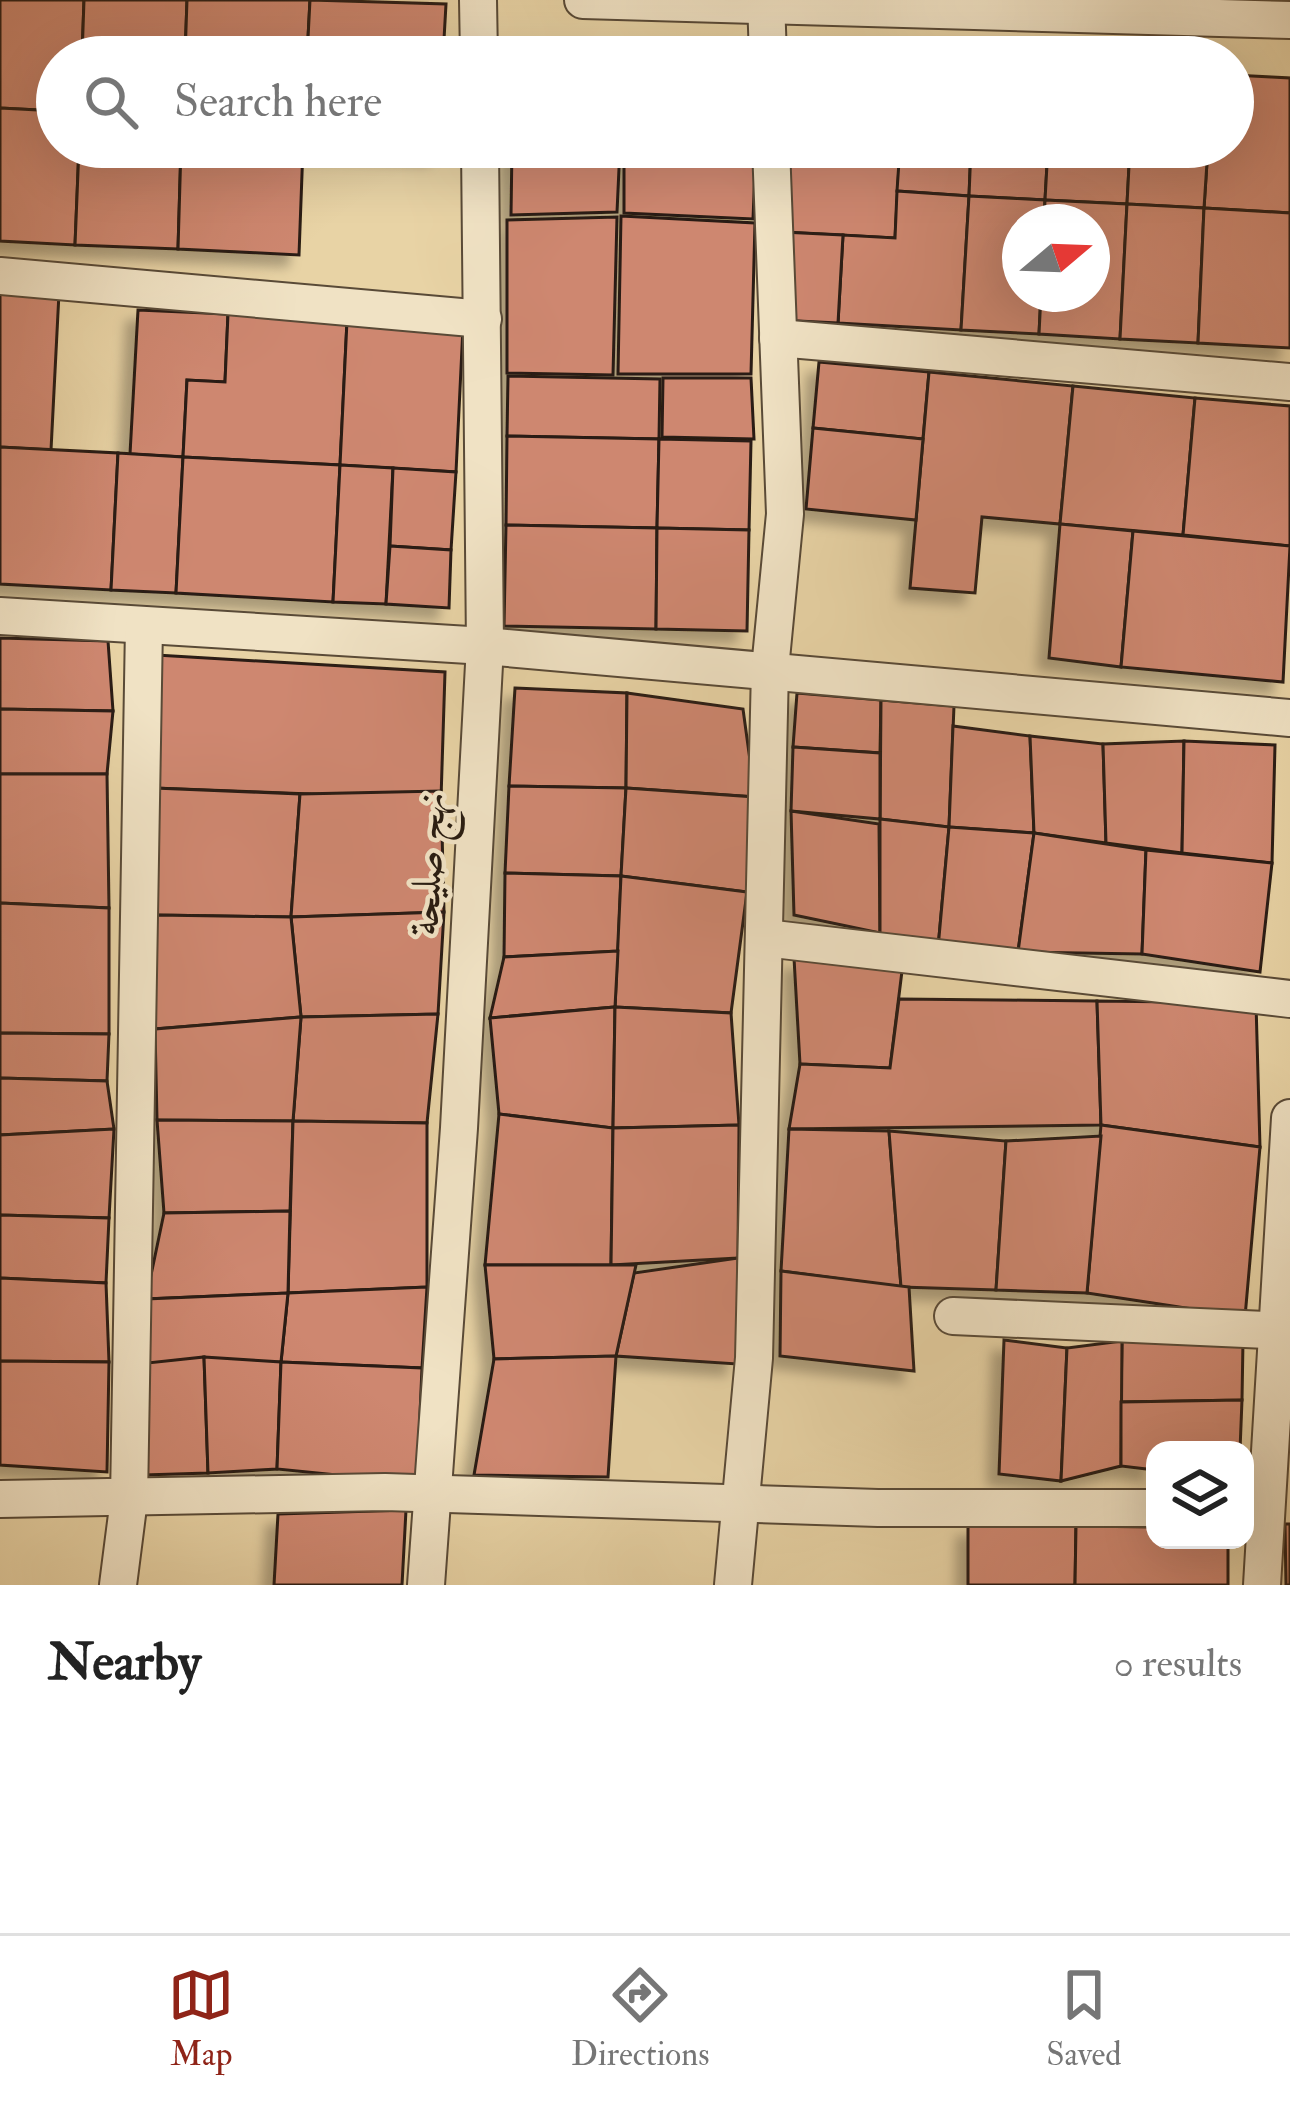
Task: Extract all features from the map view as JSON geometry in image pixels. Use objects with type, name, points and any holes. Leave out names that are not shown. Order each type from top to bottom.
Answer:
[{"type":"street","points":[[478,0],[478,36]]},
{"type":"street","points":[[583,0],[1290,20]]},
{"type":"street","points":[[766,3],[767,36]]},
{"type":"street","name":"نهج صليحة","points":[[426,1585],[459,1128],[484,646],[480,168]]},
{"type":"street","points":[[734,1585],[745,1501],[770,669],[785,514],[772,168]]},
{"type":"street","points":[[0,276],[483,319]]},
{"type":"street","points":[[778,338],[1290,382]]},
{"type":"street","points":[[0,616],[484,646],[1290,718]]},
{"type":"street","points":[[118,1585],[129,1498],[144,626]]},
{"type":"street","points":[[765,938],[1290,999]]},
{"type":"street","points":[[1262,1585],[1283,1331],[1290,1118]]},
{"type":"street","points":[[953,1316],[1283,1331]]},
{"type":"street","points":[[0,1499],[431,1494],[1146,1508]]},
{"type":"building","points":[[0,0],[84,0],[83,36],[36,36],[36,110],[0,108]]},
{"type":"building","points":[[84,0],[187,0],[186,36],[83,36]]},
{"type":"building","points":[[187,0],[310,0],[308,36],[186,36]]},
{"type":"building","points":[[310,0],[446,4],[444,36],[308,36]]},
{"type":"building","points":[[1254,76],[1290,78],[1290,213],[1204,208],[1207,168],[1254,168]]},
{"type":"building","points":[[0,108],[36,110],[36,168],[78,168],[75,245],[0,241]]},
{"type":"building","points":[[78,168],[180,168],[178,249],[75,245]]},
{"type":"building","points":[[180,168],[302,168],[299,255],[178,249]]},
{"type":"building","points":[[512,168],[619,168],[617,212],[511,215]]},
{"type":"building","points":[[624,168],[755,168],[753,219],[624,213]]},
{"type":"building","points":[[785,168],[899,168],[895,238],[782,232]]},
{"type":"building","points":[[899,168],[970,168],[969,196],[897,191]]},
{"type":"building","points":[[970,168],[1047,168],[1045,200],[969,196]]},
{"type":"building","points":[[1047,168],[1129,168],[1127,204],[1045,200]]},
{"type":"building","points":[[1129,168],[1207,168],[1204,208],[1127,204]]},
{"type":"building","points":[[897,191],[969,196],[961,330],[838,323],[843,235],[895,238]]},
{"type":"building","points":[[969,196],[1045,200],[1045,204],[1002,204],[1002,312],[1040,312],[1039,334],[961,330]]},
{"type":"building","points":[[1045,200],[1127,204],[1120,339],[1039,334],[1040,312],[1110,312],[1110,204],[1045,204]]},
{"type":"building","points":[[1127,204],[1204,208],[1198,343],[1120,339]]},
{"type":"building","points":[[1204,208],[1290,213],[1290,348],[1198,343]]},
{"type":"building","points":[[621,216],[755,223],[751,374],[618,374]]},
{"type":"building","points":[[617,217],[613,375],[507,373],[507,220]]},
{"type":"building","points":[[782,232],[843,235],[838,323],[778,320]]},
{"type":"building","points":[[0,290],[59,293],[51,450],[0,447]]},
{"type":"building","points":[[138,310],[228,314],[225,382],[187,380],[183,457],[130,454]]},
{"type":"building","points":[[228,314],[347,321],[340,465],[183,457],[187,380],[225,382]]},
{"type":"building","points":[[347,321],[463,327],[456,472],[340,465]]},
{"type":"building","points":[[819,362],[929,372],[923,439],[813,428]]},
{"type":"building","points":[[929,372],[1073,386],[1060,524],[982,517],[975,593],[910,588]]},
{"type":"building","points":[[508,376],[660,379],[659,439],[507,436]]},
{"type":"building","points":[[663,378],[751,378],[754,439],[662,437]]},
{"type":"building","points":[[1073,386],[1195,398],[1183,535],[1060,524]]},
{"type":"building","points":[[1195,398],[1290,406],[1290,546],[1183,535]]},
{"type":"building","points":[[813,428],[923,439],[916,520],[806,509]]},
{"type":"building","points":[[507,436],[659,439],[657,528],[506,525]]},
{"type":"building","points":[[659,439],[751,441],[749,530],[657,528]]},
{"type":"building","points":[[0,447],[118,453],[111,590],[0,584]]},
{"type":"building","points":[[118,453],[183,457],[176,593],[111,590]]},
{"type":"building","points":[[183,457],[340,465],[333,602],[176,593]]},
{"type":"building","points":[[340,465],[393,468],[386,604],[333,602]]},
{"type":"building","points":[[393,468],[456,472],[451,550],[390,546]]},
{"type":"building","points":[[1060,524],[1133,531],[1121,667],[1049,658]]},
{"type":"building","points":[[506,525],[657,528],[656,629],[504,626]]},
{"type":"building","points":[[657,528],[749,530],[747,631],[656,629]]},
{"type":"building","points":[[1133,531],[1290,546],[1283,682],[1121,667]]},
{"type":"building","points":[[390,546],[451,550],[449,608],[386,604]]},
{"type":"building","points":[[0,638],[108,641],[113,711],[0,709]]},
{"type":"building","points":[[156,655],[445,672],[441,799],[154,788]]},
{"type":"building","points":[[515,688],[627,693],[626,788],[509,786]]},
{"type":"building","points":[[627,693],[743,709],[755,797],[626,788]]},
{"type":"building","points":[[797,693],[881,700],[880,753],[793,747]]},
{"type":"building","points":[[881,700],[954,706],[949,827],[880,819]]},
{"type":"building","points":[[0,709],[113,711],[107,774],[0,774]]},
{"type":"building","points":[[953,726],[1030,736],[1034,833],[949,827]]},
{"type":"building","points":[[1030,736],[1103,744],[1106,843],[1034,833]]},
{"type":"building","points":[[1184,741],[1182,853],[1106,843],[1103,744]]},
{"type":"building","points":[[1184,741],[1275,745],[1272,863],[1182,853]]},
{"type":"building","points":[[793,747],[880,753],[880,819],[791,811]]},
{"type":"building","points":[[0,774],[107,774],[109,908],[0,903]]},
{"type":"building","points":[[509,786],[626,788],[621,876],[505,873]]},
{"type":"building","points":[[154,788],[300,794],[291,917],[156,915]]},
{"type":"building","points":[[626,788],[755,797],[747,892],[621,876]]},
{"type":"building","points":[[441,791],[444,912],[291,917],[300,794]]},
{"type":"building","points":[[791,811],[879,824],[880,933],[794,915]]},
{"type":"building","points":[[880,819],[949,827],[938,948],[880,933]]},
{"type":"building","points":[[949,827],[1034,833],[1018,952],[938,948]]},
{"type":"building","points":[[1034,833],[1146,850],[1142,954],[1018,952]]},
{"type":"building","points":[[1146,850],[1272,863],[1260,972],[1142,954]]},
{"type":"building","points":[[505,873],[621,876],[618,951],[504,957]]},
{"type":"building","points":[[621,876],[747,892],[731,1013],[615,1007]]},
{"type":"building","points":[[0,903],[109,908],[109,1034],[0,1033]]},
{"type":"building","points":[[444,912],[438,1014],[301,1017],[291,917]]},
{"type":"building","points":[[156,915],[291,917],[301,1017],[155,1029]]},
{"type":"building","points":[[618,951],[615,1007],[490,1018],[504,957]]},
{"type":"building","points":[[794,958],[902,971],[890,1068],[800,1064]]},
{"type":"building","points":[[899,999],[1097,1001],[1101,1125],[789,1129],[800,1064],[890,1068]]},
{"type":"building","points":[[1097,1001],[1256,1003],[1260,1147],[1101,1125]]},
{"type":"building","points":[[615,1007],[613,1128],[499,1114],[490,1018]]},
{"type":"building","points":[[615,1007],[731,1013],[739,1125],[613,1128]]},
{"type":"building","points":[[438,1014],[427,1123],[293,1121],[301,1017]]},
{"type":"building","points":[[301,1017],[293,1121],[157,1120],[155,1029]]},
{"type":"building","points":[[0,1033],[109,1034],[107,1081],[0,1078]]},
{"type":"building","points":[[0,1078],[107,1081],[114,1129],[0,1135]]},
{"type":"building","points":[[499,1114],[613,1128],[611,1265],[485,1265]]},
{"type":"building","points":[[157,1120],[293,1121],[290,1211],[164,1213]]},
{"type":"building","points":[[293,1121],[427,1123],[427,1287],[288,1293]]},
{"type":"building","points":[[739,1125],[738,1258],[611,1265],[613,1128]]},
{"type":"building","points":[[1101,1125],[1260,1147],[1245,1317],[1087,1293]]},
{"type":"building","points":[[114,1129],[109,1218],[0,1215],[0,1135]]},
{"type":"building","points":[[789,1129],[889,1131],[901,1287],[781,1271]]},
{"type":"building","points":[[889,1131],[1006,1141],[996,1290],[901,1287]]},
{"type":"building","points":[[1101,1136],[1087,1293],[996,1290],[1006,1141]]},
{"type":"building","points":[[290,1211],[288,1293],[146,1299],[164,1213]]},
{"type":"building","points":[[0,1215],[109,1218],[106,1283],[0,1278]]},
{"type":"building","points":[[738,1258],[737,1364],[616,1356],[634,1273]]},
{"type":"building","points":[[485,1265],[636,1265],[616,1356],[494,1359]]},
{"type":"building","points":[[781,1271],[909,1287],[914,1371],[780,1356]]},
{"type":"building","points":[[0,1278],[106,1283],[109,1362],[0,1361]]},
{"type":"building","points":[[427,1287],[422,1368],[281,1362],[288,1293]]},
{"type":"building","points":[[288,1293],[281,1362],[147,1363],[146,1299]]},
{"type":"building","points":[[1004,1340],[1067,1348],[1061,1481],[999,1474]]},
{"type":"building","points":[[1122,1341],[1243,1341],[1242,1400],[1121,1402]]},
{"type":"building","points":[[1122,1341],[1121,1466],[1061,1481],[1067,1348]]},
{"type":"building","points":[[616,1356],[608,1477],[474,1475],[494,1359]]},
{"type":"building","points":[[204,1357],[208,1473],[143,1475],[147,1363]]},
{"type":"building","points":[[204,1357],[281,1362],[277,1469],[208,1473]]},
{"type":"building","points":[[0,1361],[109,1362],[107,1472],[0,1465]]},
{"type":"building","points":[[281,1362],[422,1368],[417,1483],[277,1469]]},
{"type":"building","points":[[1242,1400],[1240,1441],[1146,1441],[1146,1469],[1121,1466],[1121,1402]]},
{"type":"building","points":[[406,1510],[402,1585],[274,1585],[278,1514]]},
{"type":"building","points":[[1285,1524],[1290,1524],[1290,1585],[1286,1585]]},
{"type":"building","points":[[968,1526],[1076,1526],[1075,1585],[968,1585]]},
{"type":"building","points":[[1076,1526],[1146,1527],[1146,1549],[1228,1549],[1228,1585],[1075,1585]]}]
